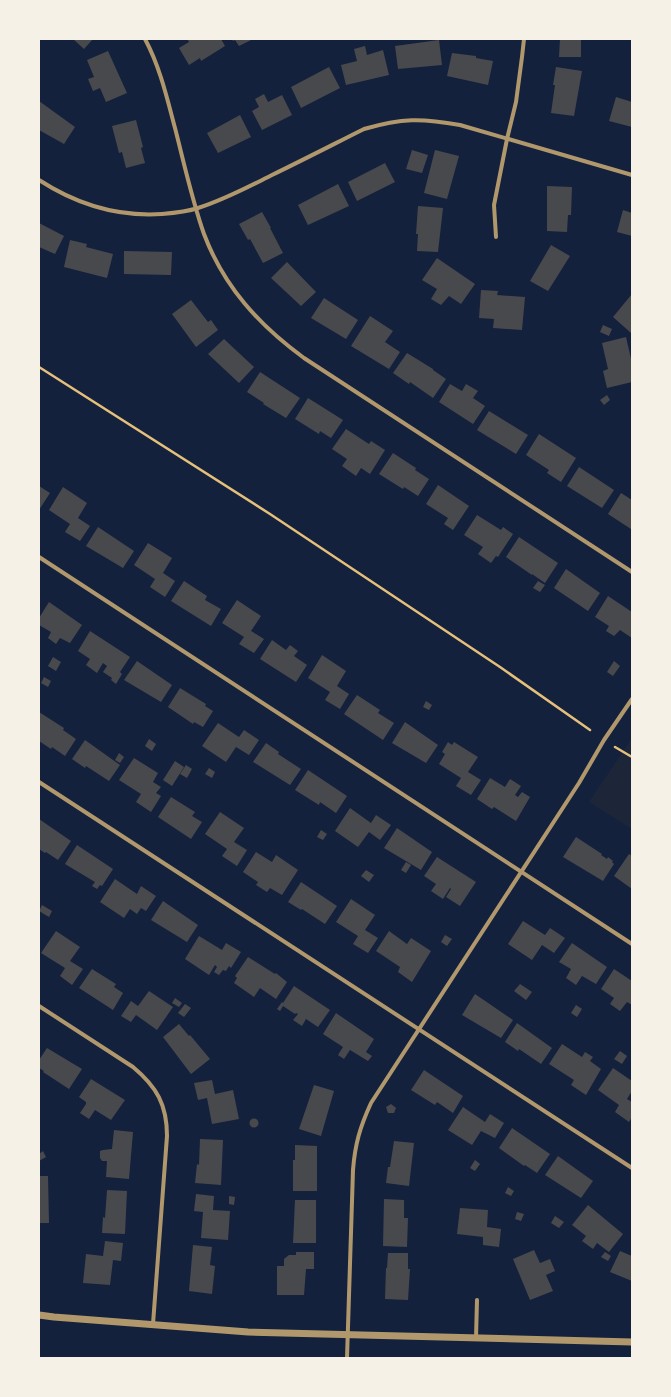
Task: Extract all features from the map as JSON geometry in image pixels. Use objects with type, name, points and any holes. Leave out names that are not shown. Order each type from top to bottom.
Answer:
[{"type":"street","points":[[145,39],[152,53],[162,81],[204,234],[215,259],[229,282],[244,304],[262,324],[282,342],[304,358],[632,572]]},
{"type":"street","points":[[496,237],[494,205],[516,102],[524,39]]},
{"type":"street","points":[[39,180],[71,199],[99,209],[118,213],[148,215],[177,213],[196,209],[224,199],[364,129],[387,122],[411,119],[434,120],[460,125],[632,175]]},
{"type":"street","points":[[39,557],[632,944]]},
{"type":"street","points":[[347,1358],[352,1170],[355,1147],[361,1124],[371,1103],[418,1029],[579,783],[604,740],[632,699]]},
{"type":"street","points":[[39,782],[632,1168]]},
{"type":"street","points":[[39,1006],[133,1067],[146,1078],[156,1091],[161,1101],[166,1116],[167,1136],[153,1324]]},
{"type":"street","points":[[476,1338],[477,1300]]},
{"type":"street","points":[[39,1315],[248,1332],[632,1342]]},
{"type":"path","points":[[39,368],[270,514],[500,667],[590,730]]},
{"type":"path","points":[[615,747],[632,757]]},
{"type":"shaded area","points":[[632,738],[632,829],[589,802]]},
{"type":"building","points":[[73,39],[93,39],[84,49]]},
{"type":"building","points":[[221,39],[225,46],[201,61],[200,58],[189,65],[179,48],[189,42],[188,40]]},
{"type":"building","points":[[232,39],[253,39],[239,46],[235,40],[233,41]]},
{"type":"building","points":[[560,39],[581,39],[581,57],[559,57]]},
{"type":"building","points":[[439,40],[442,65],[398,69],[395,46]]},
{"type":"building","points":[[365,46],[367,55],[383,50],[389,75],[346,85],[341,65],[357,61],[354,49]]},
{"type":"building","points":[[108,51],[127,93],[106,102],[100,88],[93,91],[88,79],[94,77],[87,60]]},
{"type":"building","points":[[452,53],[476,56],[476,58],[493,61],[488,85],[447,76]]},
{"type":"building","points":[[329,67],[340,88],[301,108],[291,87]]},
{"type":"building","points":[[556,67],[582,71],[574,116],[551,113]]},
{"type":"building","points":[[264,94],[268,102],[282,95],[292,115],[262,130],[252,111],[259,107],[255,99]]},
{"type":"building","points":[[616,97],[632,102],[632,127],[609,121]]},
{"type":"building","points":[[39,101],[75,127],[64,144],[39,130]]},
{"type":"building","points":[[240,115],[251,137],[218,153],[207,133]]},
{"type":"building","points":[[136,120],[143,147],[141,148],[145,163],[126,168],[122,152],[119,153],[112,126]]},
{"type":"building","points":[[412,150],[428,155],[422,173],[406,169]]},
{"type":"building","points":[[435,150],[459,156],[447,199],[424,193]]},
{"type":"building","points":[[385,163],[395,182],[357,201],[348,182]]},
{"type":"building","points":[[338,184],[349,206],[308,225],[298,205]]},
{"type":"building","points":[[547,186],[572,187],[571,215],[568,215],[567,232],[547,231]]},
{"type":"building","points":[[418,206],[443,208],[438,252],[417,251],[418,234],[416,234]]},
{"type":"building","points":[[623,210],[632,213],[632,236],[617,232]]},
{"type":"building","points":[[262,212],[283,253],[263,263],[250,239],[248,240],[239,224]]},
{"type":"building","points":[[39,223],[64,236],[55,254],[39,247]]},
{"type":"building","points":[[70,240],[87,244],[86,247],[113,254],[107,278],[64,267]]},
{"type":"building","points":[[551,245],[570,256],[548,291],[530,281]]},
{"type":"building","points":[[124,251],[172,252],[171,275],[124,274]]},
{"type":"building","points":[[437,258],[475,284],[461,304],[449,296],[441,305],[431,299],[437,289],[422,280]]},
{"type":"building","points":[[287,262],[316,292],[301,306],[271,278]]},
{"type":"building","points":[[481,290],[498,291],[497,295],[525,297],[522,330],[493,328],[494,319],[479,318]]},
{"type":"building","points":[[632,294],[632,332],[631,333],[613,317]]},
{"type":"building","points":[[324,298],[358,320],[346,339],[311,318]]},
{"type":"building","points":[[191,300],[208,322],[211,320],[218,330],[196,347],[172,314]]},
{"type":"building","points":[[370,316],[393,331],[385,342],[400,352],[389,369],[351,346]]},
{"type":"building","points":[[603,325],[612,329],[609,336],[600,332]]},
{"type":"building","points":[[626,337],[632,363],[632,382],[607,388],[603,371],[608,369],[602,343]]},
{"type":"building","points":[[224,339],[254,367],[239,383],[208,354]]},
{"type":"building","points":[[407,353],[446,379],[433,398],[410,382],[409,384],[393,373]]},
{"type":"building","points":[[260,372],[300,398],[286,418],[247,392]]},
{"type":"building","points":[[450,384],[462,391],[466,384],[478,391],[473,398],[485,406],[473,424],[439,402]]},
{"type":"building","points":[[607,395],[610,400],[604,405],[600,400]]},
{"type":"building","points":[[308,398],[343,420],[331,438],[320,431],[319,434],[295,419]]},
{"type":"building","points":[[489,411],[528,435],[516,454],[477,430]]},
{"type":"building","points":[[346,429],[369,444],[371,441],[385,450],[370,474],[361,468],[356,476],[342,466],[347,459],[332,449]]},
{"type":"building","points":[[539,434],[576,458],[561,482],[547,473],[549,470],[526,455]]},
{"type":"building","points":[[393,453],[416,468],[415,470],[429,479],[418,496],[404,487],[403,489],[379,474]]},
{"type":"building","points":[[579,467],[614,490],[602,508],[567,486]]},
{"type":"building","points":[[438,485],[469,506],[453,530],[444,524],[448,518],[426,504]]},
{"type":"building","points":[[39,486],[50,493],[39,510]]},
{"type":"building","points":[[63,487],[87,503],[78,518],[90,526],[80,541],[65,532],[70,524],[49,510]]},
{"type":"building","points":[[621,493],[632,500],[631,529],[608,514]]},
{"type":"building","points":[[477,515],[501,530],[503,527],[513,534],[498,557],[496,556],[491,563],[478,554],[483,547],[464,535]]},
{"type":"building","points":[[98,527],[134,551],[123,568],[86,546]]},
{"type":"building","points":[[519,537],[558,563],[545,583],[506,557]]},
{"type":"building","points":[[148,543],[172,558],[163,573],[175,581],[165,597],[150,587],[155,579],[134,565]]},
{"type":"building","points":[[566,569],[600,593],[588,611],[554,588]]},
{"type":"building","points":[[184,581],[207,596],[205,600],[221,609],[211,626],[171,601]]},
{"type":"building","points":[[538,581],[545,585],[540,592],[533,588]]},
{"type":"building","points":[[608,596],[632,612],[632,638],[620,630],[614,636],[606,631],[609,626],[595,617]]},
{"type":"building","points":[[237,600],[261,616],[251,631],[264,639],[254,653],[239,644],[244,637],[222,623]]},
{"type":"building","points":[[49,602],[82,625],[70,643],[60,638],[56,644],[48,638],[51,632],[39,625],[39,618]]},
{"type":"building","points":[[90,631],[130,657],[120,672],[122,674],[116,684],[111,680],[112,678],[103,672],[107,666],[103,663],[97,673],[86,665],[90,659],[78,651]]},
{"type":"building","points":[[272,640],[286,650],[290,645],[298,651],[294,656],[307,665],[296,682],[260,659]]},
{"type":"building","points":[[322,655],[346,671],[337,686],[349,694],[340,709],[325,700],[330,692],[308,678]]},
{"type":"building","points":[[53,657],[61,662],[56,671],[48,666]]},
{"type":"building","points":[[137,661],[172,685],[161,702],[124,680]]},
{"type":"building","points":[[614,661],[620,666],[613,676],[607,672]]},
{"type":"building","points":[[44,677],[51,681],[48,687],[41,683]]},
{"type":"building","points":[[180,688],[206,704],[205,706],[213,711],[203,727],[194,722],[193,724],[168,707]]},
{"type":"building","points":[[357,695],[380,710],[378,713],[394,723],[383,740],[344,714]]},
{"type":"building","points":[[426,701],[432,705],[429,710],[423,707]]},
{"type":"building","points":[[39,712],[64,728],[63,730],[76,739],[65,756],[52,747],[51,749],[39,741]]},
{"type":"building","points":[[405,722],[438,745],[426,763],[392,743]]},
{"type":"building","points":[[218,723],[239,737],[244,730],[259,740],[249,755],[236,747],[226,762],[202,746]]},
{"type":"building","points":[[149,739],[156,744],[152,751],[145,746]]},
{"type":"building","points":[[85,740],[120,765],[109,781],[72,759]]},
{"type":"building","points":[[448,742],[452,745],[454,742],[478,757],[468,772],[481,780],[471,795],[456,786],[461,778],[439,764],[445,754],[442,752]]},
{"type":"building","points":[[266,743],[279,752],[278,754],[301,769],[290,785],[253,762]]},
{"type":"building","points":[[119,753],[124,757],[120,763],[115,760]]},
{"type":"building","points":[[134,758],[158,773],[153,782],[161,787],[156,793],[161,796],[151,812],[136,802],[141,794],[119,780]]},
{"type":"building","points":[[175,761],[184,767],[172,786],[163,780]]},
{"type":"building","points":[[186,765],[192,769],[187,778],[180,774]]},
{"type":"building","points":[[209,768],[215,772],[212,778],[205,774]]},
{"type":"building","points":[[308,770],[347,796],[336,813],[320,802],[319,805],[295,790]]},
{"type":"building","points":[[490,778],[505,787],[510,779],[521,786],[515,795],[518,797],[522,792],[530,797],[516,821],[494,807],[492,809],[477,799]]},
{"type":"building","points":[[171,797],[195,812],[192,816],[202,822],[191,839],[158,817]]},
{"type":"building","points":[[350,808],[371,823],[376,815],[391,825],[380,840],[369,832],[358,847],[335,831]]},
{"type":"building","points":[[220,812],[244,828],[234,842],[247,850],[237,866],[222,856],[227,849],[205,834]]},
{"type":"building","points":[[39,819],[71,841],[58,860],[39,849]]},
{"type":"building","points":[[397,828],[432,852],[421,870],[384,848]]},
{"type":"building","points":[[321,830],[327,834],[323,840],[317,837]]},
{"type":"building","points":[[576,837],[607,859],[608,857],[613,861],[612,862],[614,864],[603,881],[563,857]]},
{"type":"building","points":[[77,845],[113,869],[102,886],[100,885],[97,889],[92,886],[95,882],[65,864]]},
{"type":"building","points":[[256,852],[272,862],[276,855],[298,870],[282,895],[270,888],[267,892],[256,885],[258,882],[243,872]]},
{"type":"building","points":[[629,854],[632,856],[632,889],[614,876]]},
{"type":"building","points":[[437,857],[476,882],[460,906],[446,897],[451,889],[450,888],[443,899],[431,891],[436,884],[424,876]]},
{"type":"building","points":[[406,862],[411,865],[406,873],[401,870]]},
{"type":"building","points":[[366,870],[374,875],[369,882],[361,876]]},
{"type":"building","points":[[115,879],[137,894],[141,886],[156,896],[146,911],[141,908],[137,914],[130,909],[124,918],[100,902]]},
{"type":"building","points":[[301,882],[337,906],[325,924],[288,902]]},
{"type":"building","points":[[351,899],[375,915],[365,930],[378,938],[368,953],[353,944],[358,936],[336,922]]},
{"type":"building","points":[[163,901],[198,925],[187,942],[151,920]]},
{"type":"building","points":[[42,905],[52,911],[49,917],[39,911]]},
{"type":"building","points":[[523,921],[545,935],[550,928],[565,938],[554,953],[542,945],[532,960],[508,944]]},
{"type":"building","points":[[56,931],[80,947],[70,961],[83,969],[72,985],[60,976],[65,968],[41,953]]},
{"type":"building","points":[[389,931],[407,944],[411,938],[431,951],[412,982],[398,972],[400,967],[376,951]]},
{"type":"building","points":[[445,935],[452,939],[447,946],[441,942]]},
{"type":"building","points":[[199,936],[222,950],[226,943],[241,952],[231,968],[229,966],[226,971],[223,970],[219,975],[214,972],[217,967],[215,965],[209,975],[185,959]]},
{"type":"building","points":[[572,943],[607,967],[596,984],[582,976],[576,985],[566,978],[571,969],[559,962]]},
{"type":"building","points":[[248,957],[275,974],[276,973],[287,982],[276,999],[260,988],[254,997],[234,983],[237,978],[235,976]]},
{"type":"building","points":[[92,969],[116,984],[114,987],[123,993],[113,1010],[79,988]]},
{"type":"building","points":[[614,969],[632,981],[632,1005],[627,1002],[620,1011],[610,1004],[614,998],[601,989]]},
{"type":"building","points":[[520,984],[532,992],[526,1000],[514,991]]},
{"type":"building","points":[[294,986],[330,1010],[318,1027],[306,1019],[302,1026],[293,1020],[298,1014],[295,1014],[283,1006],[280,1011],[277,1009],[282,1002],[283,1003]]},
{"type":"building","points":[[149,991],[173,1007],[157,1030],[136,1015],[131,1022],[121,1016],[131,1001],[138,1006]]},
{"type":"building","points":[[475,994],[513,1020],[501,1038],[462,1015]]},
{"type":"building","points":[[175,998],[182,1003],[179,1007],[172,1003]]},
{"type":"building","points":[[185,1004],[191,1008],[184,1017],[178,1013]]},
{"type":"building","points":[[576,1005],[582,1009],[577,1017],[571,1013]]},
{"type":"building","points":[[336,1013],[374,1039],[366,1052],[372,1056],[368,1061],[350,1050],[344,1059],[338,1055],[343,1047],[323,1034]]},
{"type":"building","points":[[517,1023],[552,1048],[541,1064],[519,1049],[518,1051],[505,1042]]},
{"type":"building","points":[[179,1024],[210,1059],[191,1074],[163,1037]]},
{"type":"building","points":[[562,1044],[582,1057],[585,1052],[593,1057],[590,1061],[601,1069],[586,1095],[571,1085],[574,1080],[549,1064]]},
{"type":"building","points":[[47,1048],[82,1069],[69,1089],[39,1068],[39,1060]]},
{"type":"building","points":[[620,1051],[627,1056],[622,1064],[614,1059]]},
{"type":"building","points":[[613,1068],[632,1081],[632,1091],[627,1099],[632,1102],[632,1117],[629,1122],[615,1112],[619,1105],[598,1090]]},
{"type":"building","points":[[424,1070],[463,1096],[453,1113],[437,1102],[435,1105],[411,1090]]},
{"type":"building","points":[[91,1079],[125,1100],[111,1120],[95,1110],[89,1119],[80,1113],[86,1102],[79,1097]]},
{"type":"building","points":[[212,1080],[215,1094],[233,1090],[239,1119],[212,1124],[207,1098],[198,1100],[194,1083]]},
{"type":"building","points":[[314,1085],[334,1091],[321,1136],[299,1129]]},
{"type":"building","points":[[391,1104],[396,1108],[394,1113],[388,1113],[386,1107]]},
{"type":"building","points":[[463,1107],[485,1122],[490,1114],[504,1123],[495,1138],[481,1131],[472,1145],[448,1130]]},
{"type":"building","points":[[252,1119],[256,1119],[258,1123],[256,1127],[252,1127],[250,1125],[250,1121]]},
{"type":"building","points":[[512,1128],[550,1154],[537,1173],[525,1165],[524,1166],[499,1148]]},
{"type":"building","points":[[114,1130],[133,1132],[129,1179],[106,1177],[107,1161],[102,1161],[100,1158],[100,1151],[112,1149]]},
{"type":"building","points":[[200,1139],[223,1140],[221,1185],[195,1183],[197,1164],[199,1165]]},
{"type":"building","points":[[394,1141],[414,1143],[409,1186],[386,1183]]},
{"type":"building","points":[[295,1145],[317,1146],[317,1191],[293,1191],[293,1160],[295,1160]]},
{"type":"building","points":[[43,1151],[46,1157],[39,1161],[39,1154]]},
{"type":"building","points":[[558,1156],[593,1181],[581,1198],[545,1175]]},
{"type":"building","points":[[475,1160],[480,1164],[475,1171],[470,1168]]},
{"type":"building","points":[[39,1176],[48,1176],[49,1223],[39,1223]]},
{"type":"building","points":[[508,1187],[514,1191],[511,1196],[505,1193]]},
{"type":"building","points":[[107,1190],[127,1191],[125,1234],[102,1233],[103,1217],[105,1218]]},
{"type":"building","points":[[196,1194],[214,1196],[213,1210],[230,1211],[228,1240],[201,1238],[203,1212],[194,1211]]},
{"type":"building","points":[[229,1196],[235,1197],[234,1205],[229,1204]]},
{"type":"building","points":[[384,1199],[404,1200],[404,1218],[408,1218],[407,1247],[383,1246]]},
{"type":"building","points":[[295,1200],[316,1200],[316,1243],[293,1243]]},
{"type":"building","points":[[588,1205],[623,1234],[609,1252],[597,1243],[593,1249],[582,1241],[586,1236],[572,1225]]},
{"type":"building","points":[[460,1208],[488,1210],[487,1227],[501,1229],[499,1247],[483,1245],[483,1237],[457,1234]]},
{"type":"building","points":[[517,1212],[524,1214],[521,1221],[515,1219]]},
{"type":"building","points":[[555,1216],[564,1222],[559,1228],[551,1223]]},
{"type":"building","points":[[105,1241],[123,1243],[121,1261],[113,1260],[110,1285],[83,1283],[86,1254],[103,1256]]},
{"type":"building","points":[[193,1245],[212,1247],[210,1265],[215,1266],[212,1294],[189,1291]]},
{"type":"building","points":[[534,1250],[540,1263],[550,1259],[555,1271],[546,1275],[553,1291],[530,1300],[513,1259]]},
{"type":"building","points":[[620,1251],[632,1256],[632,1281],[610,1272]]},
{"type":"building","points":[[296,1252],[314,1252],[314,1269],[306,1269],[304,1295],[277,1295],[277,1266],[284,1266],[284,1259],[289,1255],[296,1255]]},
{"type":"building","points":[[605,1252],[611,1256],[608,1261],[601,1257]]},
{"type":"building","points":[[388,1253],[408,1253],[408,1269],[410,1269],[408,1300],[385,1299]]}]
